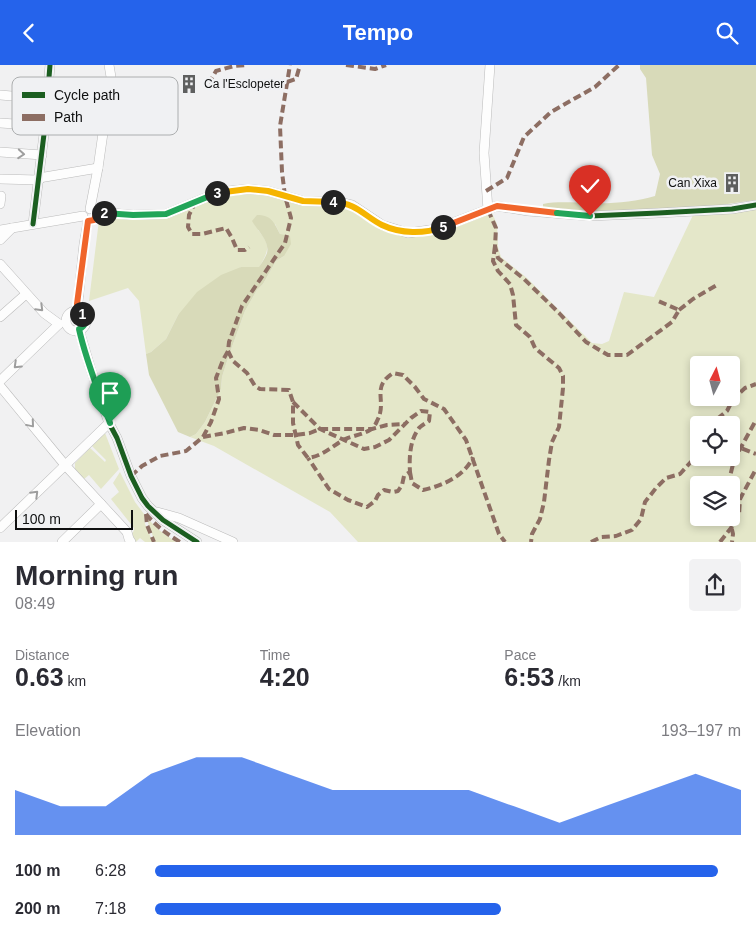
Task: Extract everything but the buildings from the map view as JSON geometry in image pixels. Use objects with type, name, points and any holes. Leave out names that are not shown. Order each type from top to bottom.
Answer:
[{"type":"street","points":[[488,210],[484,153],[490,65]]},
{"type":"street","points":[[33,224],[44,135]]},
{"type":"street","points":[[0,230],[33,224],[86,219],[94,220],[94,190],[103,135]]},
{"type":"street","points":[[0,153],[42,155]]},
{"type":"street","points":[[0,179],[39,179],[98,168]]},
{"type":"street","points":[[93,211],[133,215],[166,214],[219,192],[248,189],[268,191],[303,201],[338,202],[352,205],[382,225],[408,233],[437,229],[497,206],[528,211],[590,216],[723,209],[756,205]]},
{"type":"street","points":[[77,311],[86,219]]},
{"type":"street","points":[[0,240],[12,228]]},
{"type":"street","points":[[0,264],[44,313],[63,323],[72,329],[79,329],[84,325],[85,319],[83,314],[77,311],[69,313],[63,323],[0,381]]},
{"type":"street","points":[[0,317],[26,293]]},
{"type":"street","points":[[79,329],[110,423],[142,498],[163,520],[197,542]]},
{"type":"street","points":[[0,386],[65,465],[127,532],[130,541]]},
{"type":"street","points":[[2,522],[110,423]]},
{"type":"street","points":[[62,542],[101,504]]},
{"type":"street","points":[[156,512],[179,518],[233,542]]},
{"type":"green space","points":[[640,65],[756,65],[756,200],[706,207],[593,213],[543,209],[543,204],[549,203],[615,203],[655,196],[660,174],[652,155],[646,78],[640,69]]},
{"type":"green space","points":[[252,192],[296,203],[337,206],[351,210],[381,228],[429,234],[447,230],[491,211],[497,224],[498,247],[501,257],[527,278],[592,343],[602,344],[609,341],[624,292],[654,297],[693,215],[756,209],[756,542],[358,542],[330,512],[214,446],[190,437],[196,434],[205,422],[221,389],[222,377],[245,311],[276,261],[284,256],[280,234],[275,224],[258,230],[267,245],[265,257],[259,268],[241,267],[178,315],[166,339],[146,354],[139,301],[128,288],[89,301],[99,220],[104,217],[144,218],[216,196]]},
{"type":"green space","points":[[257,215],[266,216],[272,220],[280,234],[290,236],[291,244],[284,256],[276,261],[245,311],[222,377],[221,389],[205,422],[196,434],[190,437],[178,432],[149,375],[146,354],[166,339],[178,315],[197,292],[221,275],[241,267],[259,267],[267,253],[267,244],[252,221]]},
{"type":"green space","points":[[105,433],[119,469],[101,489],[89,475],[84,479],[75,469],[75,463],[90,448],[105,462],[106,460],[92,446]]},
{"type":"green space","points":[[120,472],[135,502],[144,514],[145,524],[153,542],[145,542],[140,538],[134,542],[131,536],[134,528],[111,499],[119,492],[113,483]]},
{"type":"green space","points":[[148,519],[159,530],[176,542],[155,542]]},
{"type":"marked path","points":[[211,85],[216,71],[246,65]]},
{"type":"marked path","points":[[131,476],[142,466],[160,456],[186,451],[203,437],[211,422],[219,399],[216,378],[228,351],[229,342],[242,306],[285,243],[291,218],[285,196],[282,172],[280,126],[290,65]]},
{"type":"marked path","points":[[287,82],[296,79],[300,65]]},
{"type":"marked path","points":[[346,65],[375,69],[386,65]]},
{"type":"marked path","points":[[486,191],[507,178],[524,137],[551,112],[595,87],[619,65]]},
{"type":"marked path","points":[[196,201],[189,215],[188,227],[192,234],[202,234],[226,228],[237,250],[245,250],[249,247]]},
{"type":"marked path","points":[[488,210],[496,228],[495,246],[498,258],[524,279],[586,342],[608,355],[627,355],[672,322],[679,310],[656,300]]},
{"type":"marked path","points":[[495,246],[493,261],[498,271],[510,284],[516,325],[530,337],[535,348],[559,368],[563,376],[559,427],[552,442],[540,519],[532,534],[531,542]]},
{"type":"marked path","points":[[679,310],[717,285]]},
{"type":"marked path","points":[[228,351],[233,361],[247,373],[255,386],[260,389],[289,390],[293,402],[293,423],[298,445],[308,458],[323,453],[345,439],[371,429],[380,414],[382,384],[393,373],[403,375],[424,399],[444,409],[466,440],[499,534],[505,542]]},
{"type":"marked path","points":[[721,416],[727,411],[733,399],[745,388],[756,384]]},
{"type":"marked path","points":[[293,402],[320,429],[364,449],[375,447],[389,440],[411,418],[421,411],[430,412],[429,421],[419,428],[412,443],[410,472],[404,476],[402,485],[398,491],[384,490],[367,507],[348,500],[329,489],[308,458]]},
{"type":"marked path","points":[[730,476],[734,460],[756,420]]},
{"type":"marked path","points":[[203,437],[244,428],[274,435],[296,435],[320,429],[372,429],[387,425],[405,424]]},
{"type":"marked path","points":[[740,448],[756,454]]},
{"type":"marked path","points":[[410,472],[412,483],[423,490],[438,486],[459,475],[473,457]]},
{"type":"marked path","points":[[591,542],[601,537],[616,536],[632,530],[641,519],[645,502],[656,488],[666,478],[680,474],[690,463]]},
{"type":"marked path","points":[[720,542],[739,515],[740,499],[756,469]]},
{"type":"marked path","points":[[146,514],[180,542]]},
{"type":"marked path","points":[[146,514],[147,525],[154,542]]},
{"type":"marked path","points":[[731,526],[732,542]]},
{"type":"cycle path","points":[[49,77],[50,65]]},
{"type":"cycle path","points":[[33,224],[44,135]]},
{"type":"cycle path","points":[[96,214],[166,214],[219,192],[248,189],[268,191],[303,201],[338,202],[352,205],[382,225],[408,233],[437,229],[497,206],[528,211],[590,216],[732,209],[756,205]]},
{"type":"cycle path","points":[[79,330],[109,423],[142,498],[163,520],[197,542]]},
{"type":"place","name":"Ca l'Esclopeter","points":[[189,84]]},
{"type":"place","name":"Can Xixa","points":[[732,183]]},
{"type":"route","points":[[110,423],[79,329],[85,324],[85,317],[77,311],[88,221],[94,220],[96,214],[166,214],[219,192],[248,189],[268,191],[303,201],[338,202],[352,205],[382,225],[408,233],[437,229],[497,206],[528,211],[590,216]]}]
